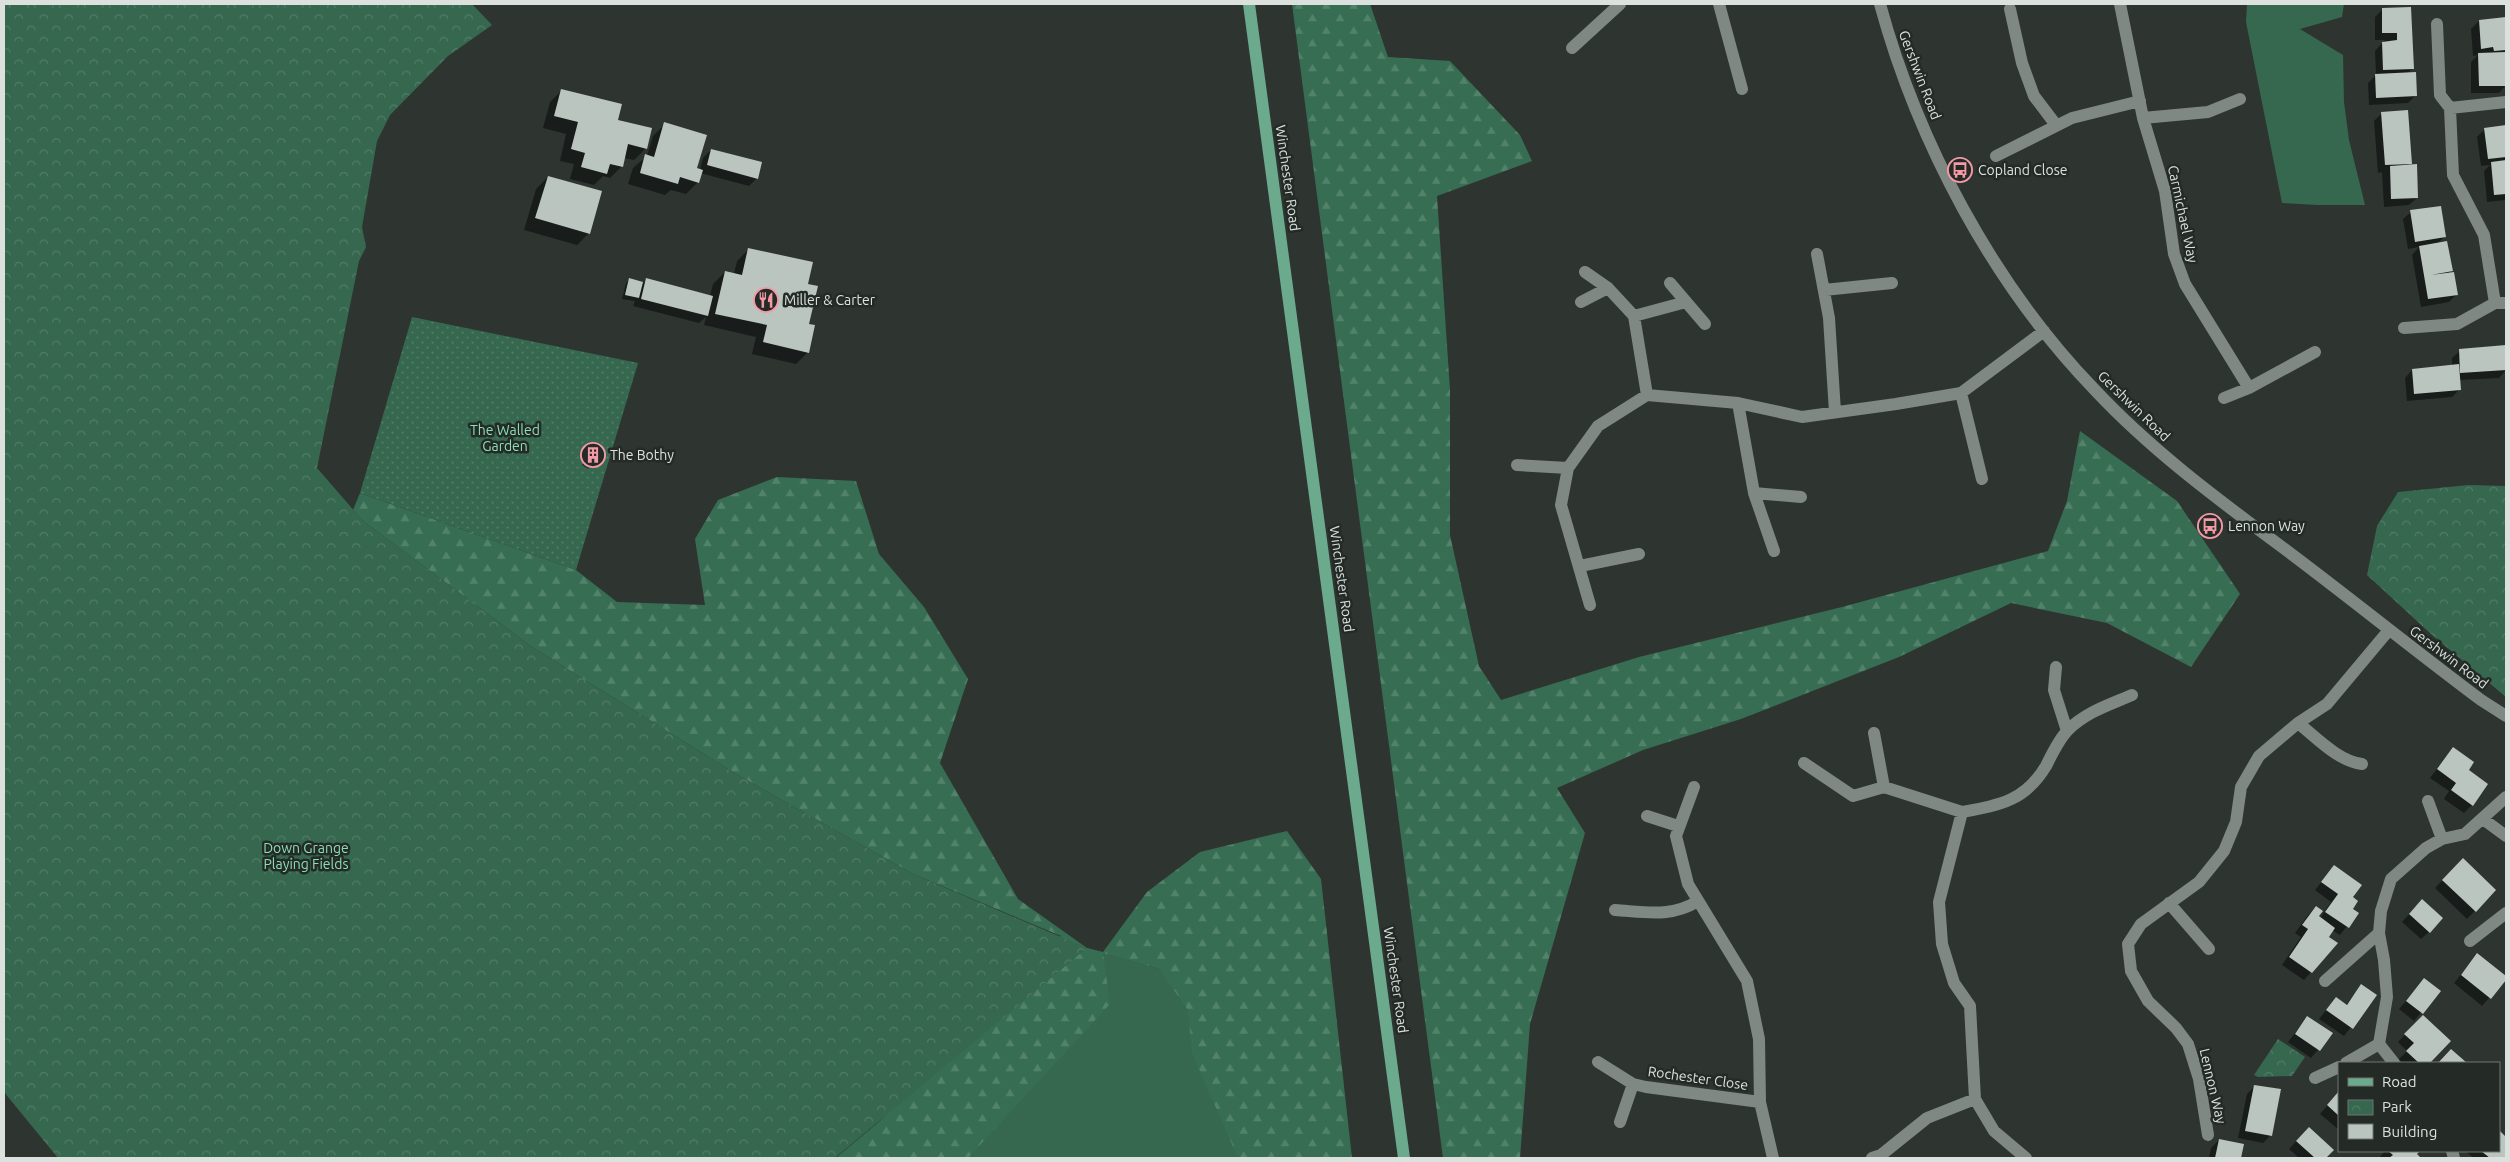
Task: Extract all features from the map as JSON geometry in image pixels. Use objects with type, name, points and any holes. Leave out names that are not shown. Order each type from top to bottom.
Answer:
[{"type":"main road","name":"Winchester Road","points":[[1249,4],[1404,1158]]},
{"type":"street","points":[[1572,48],[1620,4]]},
{"type":"street","points":[[1719,4],[1742,89]]},
{"type":"street","name":"Gershwin Road","points":[[1880,4],[1912,101],[1971,223],[2000,270],[2044,331],[2093,388],[2169,460],[2481,700],[2506,716]]},
{"type":"street","name":"Carmichael Way","points":[[2120,4],[2140,102],[2165,191],[2174,254],[2185,284],[2249,388]]},
{"type":"street","points":[[2010,9],[2022,63],[2034,96],[2056,125]]},
{"type":"street","points":[[2404,328],[2457,324],[2500,303],[2484,235],[2453,175],[2450,108],[2440,95],[2437,24]]},
{"type":"street","points":[[2144,118],[2208,112],[2240,99]]},
{"type":"street","points":[[1996,156],[2025,144],[2056,125],[2072,118],[2140,102]]},
{"type":"street","points":[[2450,108],[2506,102]]},
{"type":"street","points":[[1817,254],[1829,318],[1835,412]]},
{"type":"street","points":[[1585,272],[1608,288],[1634,316],[1646,395]]},
{"type":"street","points":[[1670,283],[1705,324]]},
{"type":"street","points":[[1824,290],[1892,283]]},
{"type":"street","points":[[1581,302],[1608,288]]},
{"type":"street","points":[[1634,316],[1686,302]]},
{"type":"street","points":[[1590,605],[1561,505],[1568,468],[1598,426],[1646,395],[1738,403],[1802,417],[1961,393],[2044,331]]},
{"type":"street","points":[[2224,398],[2249,388],[2314,352]]},
{"type":"street","points":[[1961,393],[1982,479]]},
{"type":"street","points":[[1738,403],[1754,493],[1774,551]]},
{"type":"street","points":[[1517,465],[1568,468]]},
{"type":"street","points":[[1754,493],[1801,497]]},
{"type":"street","points":[[1580,566],[1638,554]]},
{"type":"street","name":"Lennon Way","points":[[2208,1134],[2199,1079],[2188,1044],[2176,1028],[2148,1001],[2131,971],[2128,944],[2141,924],[2199,882],[2224,851],[2236,822],[2241,786],[2259,756],[2298,723],[2327,704],[2389,630]]},
{"type":"street","points":[[2056,666],[2054,690],[2066,731]]},
{"type":"street","points":[[1804,763],[1854,796],[1884,787],[1962,812],[1986,808],[2018,798],[2039,777],[2066,731],[2085,715],[2132,695]]},
{"type":"street","points":[[2298,723],[2333,751],[2352,763],[2362,764]]},
{"type":"street","points":[[1874,732],[1884,787]]},
{"type":"street","points":[[1694,787],[1678,826],[1676,836],[1680,857],[1688,884],[1747,981],[1759,1039],[1760,1102],[1774,1158]]},
{"type":"street","points":[[2393,1062],[2380,1044],[2387,997],[2384,960],[2379,933],[2381,911],[2392,879],[2426,848],[2442,839],[2465,834],[2506,798]]},
{"type":"street","points":[[2428,801],[2442,839]]},
{"type":"street","points":[[1962,812],[1939,902],[1942,944],[1954,983],[1970,1006],[1975,1098],[1994,1131],[2026,1158]]},
{"type":"street","points":[[1647,816],[1678,826]]},
{"type":"street","points":[[2483,819],[2506,836]]},
{"type":"street","points":[[1615,910],[1668,913],[1683,910],[1698,901]]},
{"type":"street","points":[[2169,903],[2209,949]]},
{"type":"street","points":[[2470,940],[2506,913]]},
{"type":"street","points":[[2325,982],[2379,933]]},
{"type":"street","points":[[2348,1062],[2380,1044]]},
{"type":"street","name":"Rochester Close","points":[[1598,1062],[1633,1084],[1760,1102]]},
{"type":"street","points":[[2315,1078],[2338,1067]]},
{"type":"street","name":"Rochester Close","points":[[1620,1122],[1633,1084]]},
{"type":"street","points":[[1872,1158],[1881,1156],[1927,1118],[1975,1098]]},
{"type":"green space","name":"Down Grange Playing Fields","points":[[4,4],[472,4],[492,25],[448,56],[390,115],[377,141],[362,227],[366,247],[359,261],[317,468],[363,521],[532,647],[736,774],[913,874],[1087,948],[835,1158],[58,1158],[4,1092]]},
{"type":"green space","points":[[1292,4],[1370,4],[1388,57],[1450,61],[1520,135],[1532,161],[1437,196],[1450,390],[1450,535],[1479,666],[1501,700],[1639,657],[1842,607],[2048,551],[2067,501],[2080,431],[2177,501],[2240,594],[2191,667],[2107,623],[2011,603],[1899,657],[1741,719],[1643,750],[1557,788],[1585,833],[1530,1024],[1520,1158],[1443,1158]]},
{"type":"green space","points":[[2247,4],[2344,4],[2342,17],[2300,29],[2343,55],[2344,102],[2349,140],[2365,205],[2282,203],[2246,22]]},
{"type":"green space","name":"The Walled Garden","points":[[412,317],[638,363],[576,570],[360,493]]},
{"type":"green space","points":[[777,477],[856,481],[879,554],[924,607],[968,679],[940,763],[1018,899],[1087,948],[1103,952],[1147,892],[1200,852],[1287,831],[1321,879],[1352,1158],[1238,1158],[1192,1053],[1188,1010],[1159,969],[1103,953],[1110,1004],[968,1158],[836,1158],[879,1122],[1061,936],[913,874],[736,774],[532,647],[363,521],[353,510],[360,493],[576,570],[617,602],[705,605],[695,539],[718,500]]},
{"type":"green space","points":[[2469,485],[2506,486],[2506,697],[2431,634],[2367,575],[2377,526],[2398,492]]},
{"type":"green space","points":[[1087,948],[1159,969],[1352,1158],[836,1158]]},
{"type":"green space","points":[[2278,1039],[2305,1057],[2292,1076],[2258,1077],[2254,1075]]},
{"type":"building","points":[[2411,7],[2414,69],[2383,70],[2382,42],[2397,40],[2397,33],[2382,33],[2382,8]]},
{"type":"building","points":[[2506,17],[2506,50],[2494,51],[2493,47],[2481,49],[2479,20]]},
{"type":"building","points":[[2506,52],[2506,86],[2479,86],[2478,53]]},
{"type":"building","points":[[2416,72],[2417,96],[2376,98],[2375,74]]},
{"type":"building","points":[[561,89],[622,104],[618,120],[652,128],[647,149],[628,144],[623,167],[610,164],[607,174],[581,167],[585,153],[571,149],[578,122],[554,116]]},
{"type":"building","points":[[2408,110],[2412,164],[2385,165],[2381,112]]},
{"type":"building","points":[[664,122],[707,135],[697,168],[703,170],[699,183],[680,177],[678,184],[640,173],[645,154],[654,157]]},
{"type":"building","points":[[2506,125],[2506,157],[2488,159],[2484,128]]},
{"type":"building","points":[[711,149],[762,162],[758,179],[707,165]]},
{"type":"building","points":[[2506,160],[2506,194],[2494,195],[2491,162]]},
{"type":"building","points":[[2417,164],[2418,198],[2391,199],[2390,166]]},
{"type":"building","points":[[548,176],[602,191],[590,234],[535,218]]},
{"type":"building","points":[[2441,206],[2446,237],[2415,242],[2410,210]]},
{"type":"building","points":[[2447,241],[2453,271],[2431,275],[2454,272],[2458,295],[2428,299],[2419,246]]},
{"type":"building","name":"Miller & Carter","points":[[748,248],[813,262],[808,284],[818,286],[809,324],[815,325],[809,353],[763,342],[767,325],[715,314],[725,271],[742,275]]},
{"type":"building","points":[[629,278],[643,282],[639,298],[625,295]]},
{"type":"building","points":[[646,278],[713,296],[708,316],[641,299]]},
{"type":"building","points":[[2506,345],[2506,370],[2460,373],[2459,349]]},
{"type":"building","points":[[2459,364],[2461,390],[2414,394],[2412,369]]},
{"type":"building","name":"The Bothy","points":[[594,444],[601,448],[592,466],[584,461]]},
{"type":"building","points":[[2453,747],[2474,762],[2469,770],[2488,784],[2473,806],[2451,790],[2456,783],[2437,769]]},
{"type":"building","points":[[2463,858],[2496,890],[2476,912],[2442,880]]},
{"type":"building","points":[[2334,865],[2362,885],[2353,897],[2358,901],[2353,909],[2359,913],[2349,928],[2325,912],[2338,894],[2321,882]]},
{"type":"building","points":[[2422,899],[2443,918],[2430,933],[2409,914]]},
{"type":"building","points":[[2316,906],[2323,911],[2319,916],[2335,928],[2329,937],[2338,943],[2312,973],[2289,957],[2308,929],[2302,925]]},
{"type":"building","points":[[2477,953],[2506,976],[2506,980],[2491,999],[2461,975]]},
{"type":"building","points":[[2424,978],[2441,991],[2423,1014],[2406,1001]]},
{"type":"building","points":[[2361,984],[2377,995],[2353,1029],[2326,1010],[2336,997],[2347,1005]]},
{"type":"building","points":[[2423,1015],[2451,1041],[2431,1062],[2418,1062],[2406,1051],[2414,1043],[2404,1034]]},
{"type":"building","points":[[2307,1016],[2333,1033],[2320,1051],[2295,1034]]},
{"type":"building","points":[[2451,1049],[2466,1062],[2439,1062]]},
{"type":"building","points":[[2254,1085],[2281,1089],[2272,1136],[2245,1131]]},
{"type":"building","points":[[2338,1092],[2338,1115],[2327,1105]]},
{"type":"building","points":[[2309,1127],[2334,1150],[2326,1158],[2315,1158],[2296,1141]]},
{"type":"building","points":[[2500,1131],[2506,1137],[2506,1158],[2490,1158],[2482,1152],[2500,1152]]},
{"type":"building","points":[[2219,1139],[2244,1144],[2241,1158],[2215,1158]]},
{"type":"building","points":[[2389,1152],[2419,1152],[2417,1154],[2421,1158],[2389,1158],[2393,1155]]},
{"type":"place","name":"Copland Close","points":[[1960,170]]},
{"type":"place","name":"Miller & Carter","points":[[766,300]]},
{"type":"place","name":"The Bothy","points":[[593,455]]},
{"type":"place","name":"Lennon Way","points":[[2210,526]]}]
